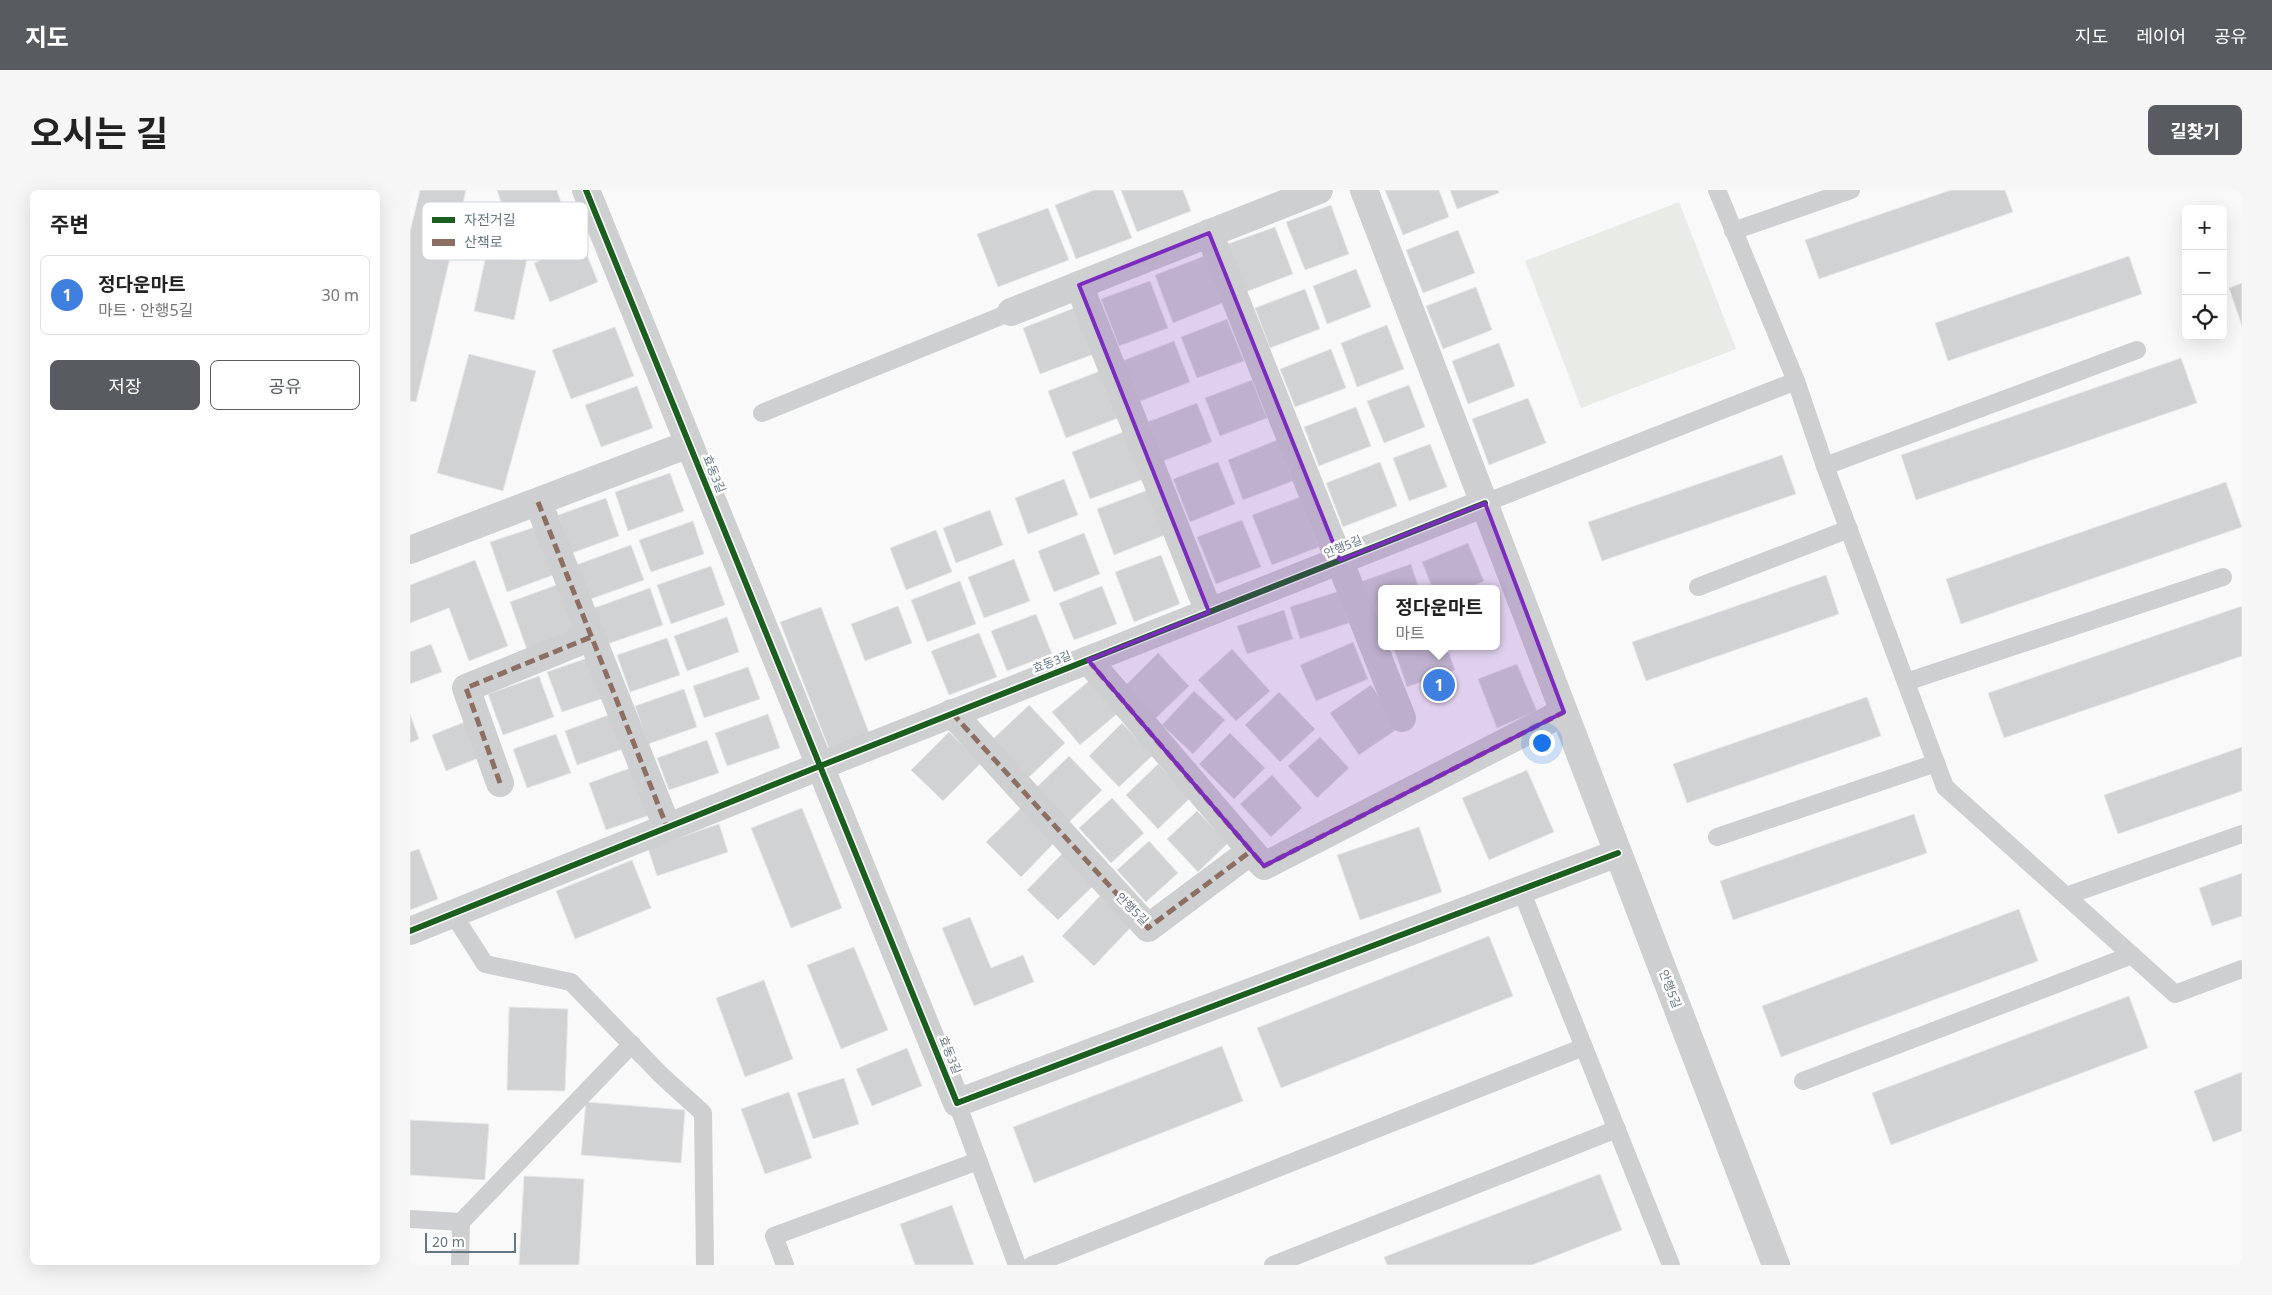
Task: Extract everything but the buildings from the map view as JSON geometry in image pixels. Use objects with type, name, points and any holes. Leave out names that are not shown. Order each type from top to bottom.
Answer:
[{"type":"street","name":"효동3길","points":[[586,190],[957,1103]]},
{"type":"street","points":[[1011,312],[1319,190]]},
{"type":"street","name":"안행5길","points":[[1364,190],[1776,1265]]},
{"type":"street","name":"안행5길","points":[[1209,233],[1402,718]]},
{"type":"street","points":[[1079,285],[1209,612]]},
{"type":"street","points":[[410,550],[689,444]]},
{"type":"street","points":[[538,502],[667,827]]},
{"type":"street","name":"안행5길","points":[[1209,612],[1485,503]]},
{"type":"street","name":"효동3길","points":[[820,766],[1209,612]]},
{"type":"street","points":[[500,783],[466,688],[591,637]]},
{"type":"street","name":"효동3길","points":[[1088,660],[1251,851]]},
{"type":"street","points":[[1251,851],[1264,866],[1564,712]]},
{"type":"street","name":"안행5길","points":[[952,713],[1148,928],[1251,851]]},
{"type":"street","points":[[410,931],[820,766]]},
{"type":"street","points":[[957,1103],[1618,853]]},
{"type":"lane","points":[[1717,190],[1796,381],[1825,466],[1945,787],[2175,994],[2242,969]]},
{"type":"lane","points":[[1733,231],[1850,190]]},
{"type":"lane","points":[[762,413],[1011,312]]},
{"type":"lane","points":[[1825,466],[2137,350]]},
{"type":"lane","points":[[1485,503],[1796,381]]},
{"type":"lane","points":[[1698,587],[1849,529]]},
{"type":"lane","points":[[1906,682],[2223,577]]},
{"type":"lane","points":[[1717,837],[1936,763]]},
{"type":"lane","points":[[2066,896],[2242,834]]},
{"type":"lane","points":[[1521,890],[1617,1130],[1665,1263]]},
{"type":"lane","points":[[453,914],[485,964],[571,982],[662,1075],[703,1113],[704,1265]]},
{"type":"lane","points":[[1803,1081],[2132,955]]},
{"type":"lane","points":[[460,1265],[461,1222],[632,1044]]},
{"type":"lane","points":[[1032,1265],[1584,1047]]},
{"type":"lane","points":[[957,1103],[1017,1265]]},
{"type":"lane","points":[[1273,1265],[1617,1130]]},
{"type":"lane","points":[[785,1265],[774,1236],[978,1161]]},
{"type":"lane","points":[[410,1219],[461,1222]]},
{"type":"highlighted area","points":[[1209,233],[1340,560],[1485,503],[1564,712],[1264,866],[1088,660],[1209,612],[1079,285]]},
{"type":"shaded area","points":[[1679,202],[1736,349],[1581,408],[1525,261]]},
{"type":"marked path","points":[[538,502],[667,827]]},
{"type":"marked path","points":[[500,783],[466,688],[591,637]]},
{"type":"marked path","points":[[1088,660],[1264,866],[1564,712]]},
{"type":"marked path","points":[[952,713],[1148,928],[1251,851]]},
{"type":"cycle path","points":[[586,190],[957,1103],[1618,853]]},
{"type":"cycle path","points":[[410,931],[820,766],[1485,503]]},
{"type":"place","name":"정다운마트","points":[[1439,685]]}]
